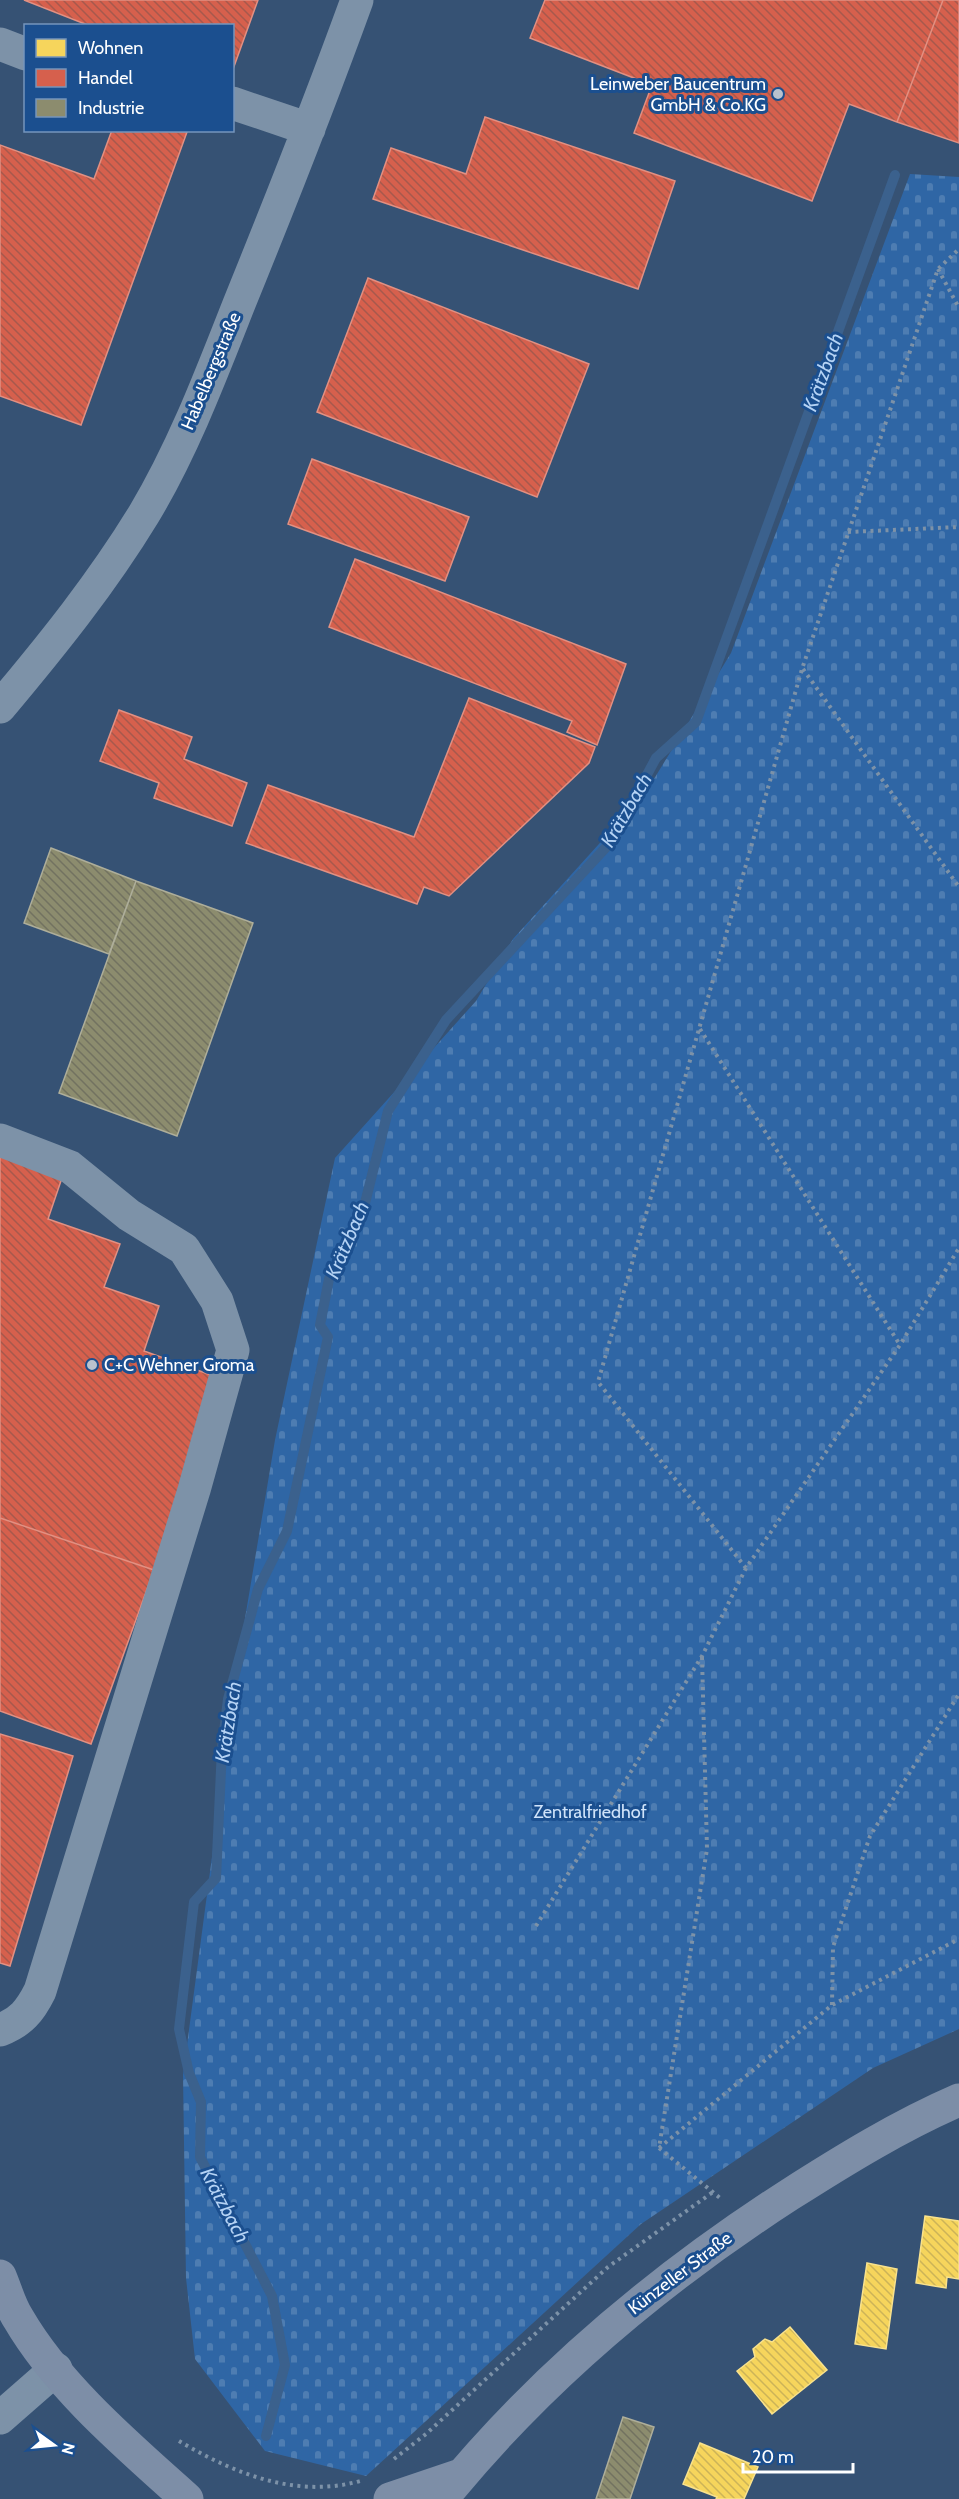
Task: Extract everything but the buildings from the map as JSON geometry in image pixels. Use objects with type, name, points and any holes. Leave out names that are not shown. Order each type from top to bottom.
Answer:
[{"type":"main road","name":"Künzeller Straße","points":[[452,2487],[555,2377],[652,2291],[748,2222],[825,2172],[873,2143],[959,2100]]},
{"type":"main road","points":[[0,2276],[9,2311],[56,2369],[94,2414],[187,2499]]},
{"type":"main road","points":[[390,2499],[452,2487]]},
{"type":"street","name":"Habelbergstraße","points":[[0,706],[53,644],[109,568],[154,495],[173,459],[225,339],[309,129],[357,0]]},
{"type":"street","points":[[0,44],[24,53]]},
{"type":"street","points":[[234,104],[309,129]]},
{"type":"street","points":[[0,1140],[70,1167],[129,1215],[184,1249],[218,1301],[233,1350],[194,1490],[40,1991],[30,2011],[15,2024],[0,2030]]},
{"type":"street","points":[[0,2418],[56,2369]]},
{"type":"path","points":[[746,1568],[598,1382],[802,669],[938,269],[959,249]]},
{"type":"path","points":[[938,269],[959,308]]},
{"type":"path","points":[[848,532],[959,527]]},
{"type":"path","points":[[802,669],[959,887]]},
{"type":"path","points":[[700,1029],[900,1345]]},
{"type":"path","points":[[536,1926],[702,1656],[746,1568],[900,1345],[959,1248]]},
{"type":"path","points":[[659,2148],[707,1849],[702,1656]]},
{"type":"path","points":[[832,2005],[833,1947],[870,1836],[959,1694]]},
{"type":"path","points":[[659,2148],[832,2005],[959,1940]]},
{"type":"path","points":[[388,2463],[426,2434],[608,2267],[713,2192],[659,2148]]},
{"type":"path","points":[[170,2436],[236,2473],[271,2487],[321,2490],[345,2487],[364,2479]]},
{"type":"green space","name":"Zentralfriedhof","points":[[910,174],[959,177],[959,2029],[873,2068],[641,2224],[366,2476],[265,2451],[195,2359],[186,2278],[183,2075],[239,1654],[275,1440],[335,1158],[476,1001],[513,939],[646,792],[731,653]]},
{"type":"waterway","name":"Krätzbach","points":[[266,2436],[285,2365],[272,2296],[200,2157],[201,2102],[189,2073],[179,2029],[194,1902],[216,1878],[222,1748],[228,1699],[258,1589],[287,1531],[328,1337],[320,1325],[329,1279],[361,1219],[388,1111],[446,1020],[610,843],[656,758],[696,722],[895,175]]},
{"type":"place","name":"Leinweber Baucentrum GmbH & Co.KG","points":[[778,94]]},
{"type":"place","name":"C+C Wehner Groma","points":[[92,1365]]}]
